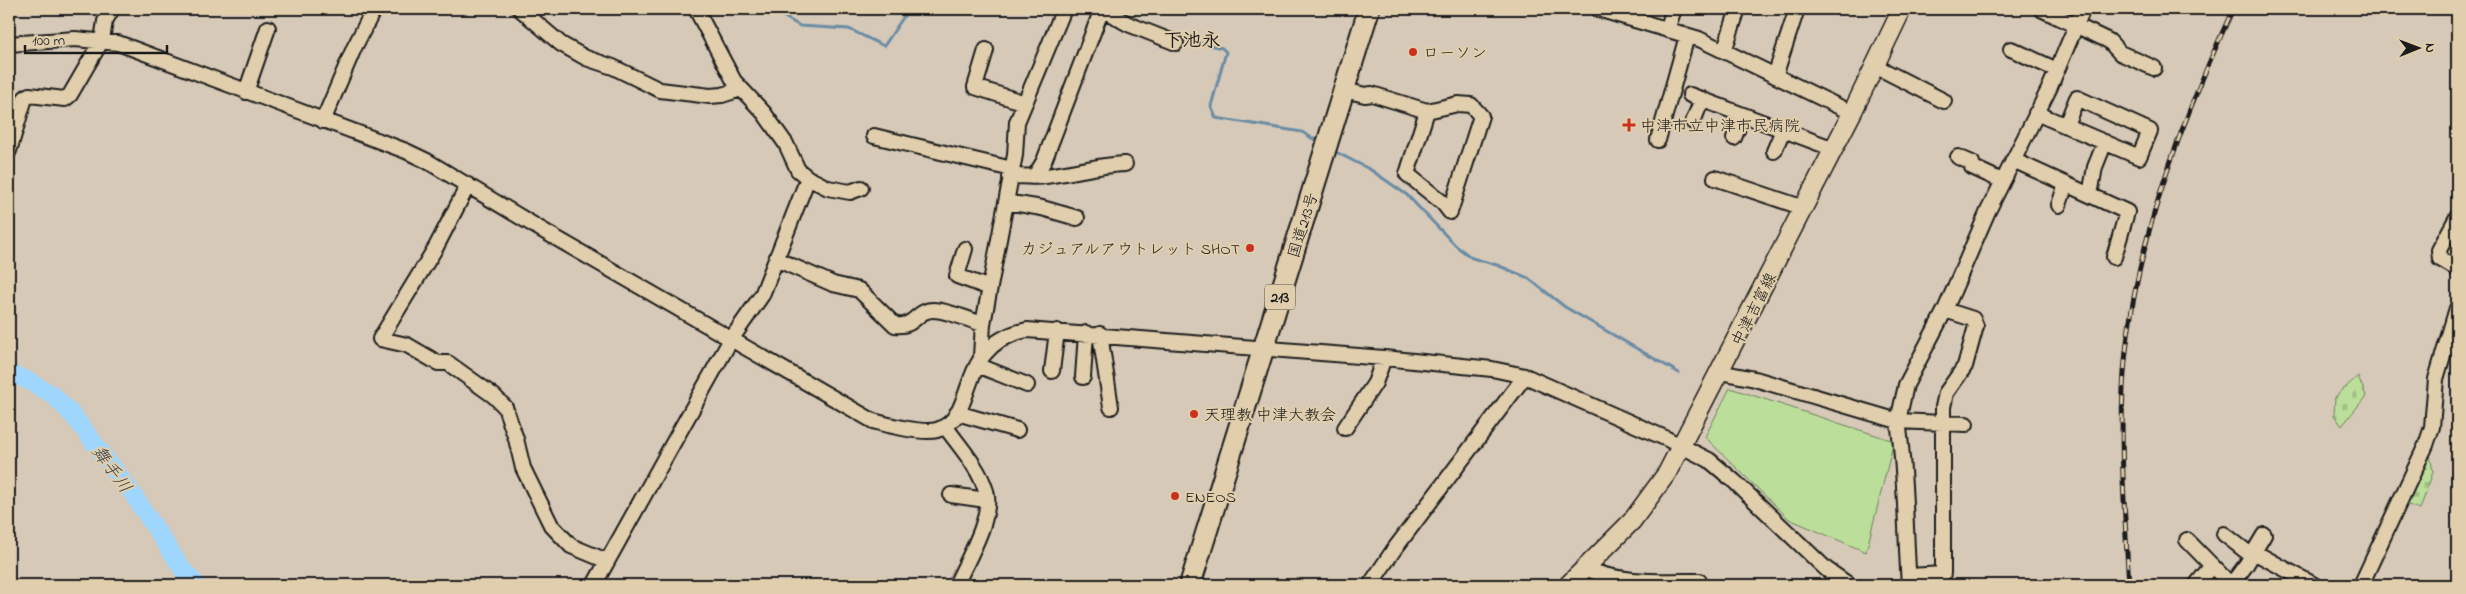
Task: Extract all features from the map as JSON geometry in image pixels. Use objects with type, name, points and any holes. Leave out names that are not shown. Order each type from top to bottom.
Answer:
[{"type":"highway","name":"国道213号","points":[[1190,585],[1369,9]]},
{"type":"main road","name":"中津吉富線","points":[[1568,585],[1648,503],[1682,446],[1834,149],[1902,9]]},
{"type":"street","points":[[9,151],[25,98],[29,95],[37,95],[65,99],[70,95],[102,40],[105,21],[112,9]]},
{"type":"street","points":[[323,121],[354,48],[374,9]]},
{"type":"street","points":[[520,9],[561,44],[586,58],[613,67],[660,90],[710,96],[722,95],[742,89]]},
{"type":"street","points":[[696,9],[734,81],[764,113],[786,144],[798,170],[808,178],[840,191],[850,192],[861,188]]},
{"type":"street","points":[[979,361],[983,324],[1011,173],[1017,122],[1064,9]]},
{"type":"street","points":[[1035,176],[1044,161],[1100,9],[1128,24],[1176,43]]},
{"type":"street","points":[[1598,9],[1687,36],[1852,113]]},
{"type":"street","points":[[1667,30],[1674,9]]},
{"type":"street","points":[[1724,52],[1738,9]]},
{"type":"street","points":[[1775,76],[1797,9]]},
{"type":"street","points":[[2041,9],[2109,41],[2120,53],[2154,68]]},
{"type":"street","points":[[1946,310],[1973,319],[1976,326],[1965,366],[1946,393],[1943,407],[1943,574],[1909,581],[1903,458],[1898,421],[1906,385],[1946,310],[2002,181],[2057,70],[2083,9]]},
{"type":"street","points":[[246,92],[268,28]]},
{"type":"street","points":[[1658,140],[1687,36]]},
{"type":"street","points":[[9,44],[44,40],[102,40],[118,43],[406,151],[468,185],[730,341],[872,421],[929,431],[945,426],[957,413],[979,361],[990,346],[1010,334],[1027,330],[1265,347],[1492,369],[1525,376],[1682,446],[1723,471],[1826,569],[1849,585]]},
{"type":"street","points":[[2011,49],[2057,70]]},
{"type":"street","points":[[986,50],[975,87],[1025,103]]},
{"type":"street","points":[[1874,66],[1944,101]]},
{"type":"street","points":[[1344,90],[1365,95],[1372,94],[1427,111],[1471,105],[1481,116],[1450,212],[1443,203],[1407,174],[1427,111]]},
{"type":"street","points":[[1693,122],[1696,97],[1834,149]]},
{"type":"street","points":[[2036,112],[2139,157],[2150,130],[2077,98],[2066,125]]},
{"type":"street","points":[[1734,138],[1743,115]]},
{"type":"street","points":[[1774,151],[1783,130]]},
{"type":"street","points":[[874,136],[1011,173],[1035,176],[1044,177],[1104,165],[1125,164]]},
{"type":"street","points":[[2090,195],[2095,167],[2105,142]]},
{"type":"street","points":[[1958,157],[1972,163],[1972,167],[2002,181]]},
{"type":"street","points":[[2013,160],[2127,212],[2114,257]]},
{"type":"street","points":[[594,585],[730,341],[762,295],[808,178]]},
{"type":"street","points":[[1714,178],[1804,208]]},
{"type":"street","points":[[2059,205],[2066,184]]},
{"type":"street","points":[[468,185],[436,247],[380,339],[407,344],[438,363],[448,363],[494,396],[505,407],[523,468],[551,525],[571,546],[607,561]]},
{"type":"street","points":[[1006,202],[1042,208],[1077,218]]},
{"type":"street","points":[[2457,217],[2439,250],[2440,259],[2457,269]]},
{"type":"street","points":[[965,249],[957,276],[990,288]]},
{"type":"street","points":[[776,259],[833,284],[860,290],[895,325],[909,324],[924,312],[934,310],[983,324]]},
{"type":"street","points":[[2361,585],[2426,445],[2432,427],[2436,379],[2457,308]]},
{"type":"street","points":[[1052,371],[1057,331]]},
{"type":"street","points":[[1083,377],[1093,334]]},
{"type":"street","points":[[1093,334],[1111,407]]},
{"type":"street","points":[[1345,428],[1375,383],[1384,358]]},
{"type":"street","points":[[979,361],[1027,385]]},
{"type":"street","points":[[1720,372],[1755,379],[1898,421],[1966,424]]},
{"type":"street","points":[[1370,585],[1393,551],[1525,376]]},
{"type":"street","points":[[957,413],[1017,430]]},
{"type":"street","points":[[945,426],[978,473],[987,492],[983,525],[956,585]]},
{"type":"street","points":[[951,495],[986,500]]},
{"type":"street","points":[[2224,534],[2253,554],[2314,585]]},
{"type":"street","points":[[2187,540],[2231,585],[2264,535]]},
{"type":"street","points":[[2196,585],[2212,565]]},
{"type":"street","points":[[1585,568],[1601,574],[1630,579],[1699,581]]},
{"type":"green space","points":[[2358,376],[2366,396],[2342,426],[2334,415],[2335,397]]},
{"type":"green space","points":[[1730,388],[1894,441],[1866,552],[1789,519],[1705,437]]},
{"type":"green space","points":[[2427,453],[2430,454],[2433,472],[2420,509],[2405,504]]},
{"type":"waterway","points":[[753,9],[781,15],[800,26],[849,29],[884,46],[904,16],[905,9]]},
{"type":"waterway","points":[[1179,38],[1222,48],[1226,52],[1211,106],[1216,118],[1302,132],[1320,143]]},
{"type":"waterway","points":[[1332,150],[1371,170],[1407,195],[1456,246],[1472,258],[1497,265],[1528,278],[1565,307],[1679,373]]},
{"type":"waterway","name":"舞手川","points":[[9,373],[29,381],[53,395],[75,418],[132,493],[183,570],[197,585]]},
{"type":"railway","points":[[2129,585],[2123,487],[2122,413],[2127,338],[2135,290],[2146,241],[2176,147],[2233,9]]},
{"type":"place","name":"ローソン","points":[[1413,52]]},
{"type":"place","name":"中津市立中津市民病院","points":[[1629,125]]},
{"type":"place","name":"カジュアルアウトレット SHOT","points":[[1250,248]]},
{"type":"place","name":"天理教 中津大教会","points":[[1194,414]]},
{"type":"place","name":"ENEOS","points":[[1175,496]]},
{"type":"district","name":"下池永","points":[[1192,39]]}]
